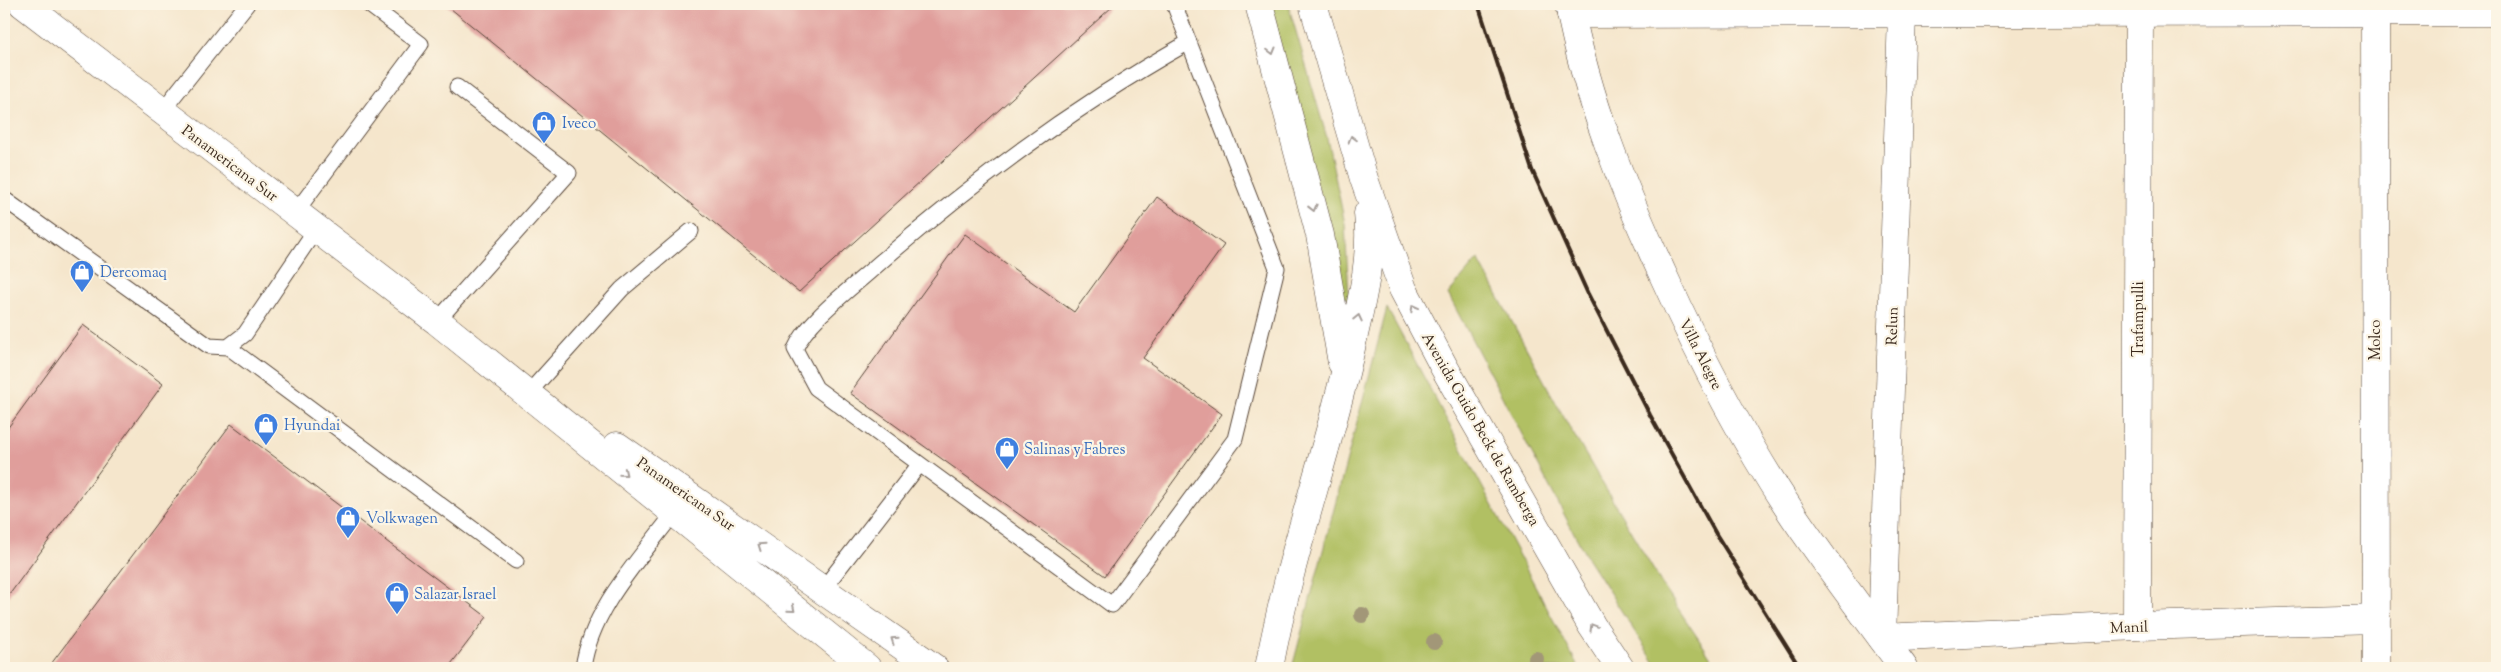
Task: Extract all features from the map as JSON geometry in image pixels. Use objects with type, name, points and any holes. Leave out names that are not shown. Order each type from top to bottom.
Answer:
[{"type":"main road","name":"Panamericana Sur","points":[[23,4],[437,321],[867,668]]},
{"type":"main road","name":"Avenida Guido Beck de Ramberga","points":[[1259,4],[1320,235],[1340,346],[1343,382]]},
{"type":"main road","name":"Avenida Guido Beck de Ramberga","points":[[1312,4],[1364,179],[1403,289],[1444,367],[1592,626],[1620,668]]},
{"type":"main road","points":[[1570,9],[1902,14],[2497,12]]},
{"type":"main road","name":"Villa Alegre","points":[[1570,9],[1588,79],[1619,173],[1651,250],[1716,386],[1794,516],[1904,668]]},
{"type":"main road","name":"Molco","points":[[2375,12],[2376,668]]},
{"type":"main road","name":"Trafampulli","points":[[2137,626],[2139,13]]},
{"type":"main road","name":"Relun","points":[[1882,638],[1902,14]]},
{"type":"main road","name":"Avenida Guido Beck de Ramberga","points":[[1269,668],[1277,621],[1343,382],[1368,270],[1369,227],[1364,179]]},
{"type":"main road","name":"Panamericana Sur","points":[[437,321],[934,668]]},
{"type":"main road","name":"Manil","points":[[1882,638],[2137,626],[2376,619]]},
{"type":"lane","points":[[162,111],[247,4]]},
{"type":"lane","points":[[295,213],[421,44],[368,4]]},
{"type":"lane","points":[[1174,4],[1189,42],[1277,268],[1235,439],[1112,605],[816,388],[796,349],[801,336],[918,229],[980,179],[1085,104],[1189,42]]},
{"type":"lane","points":[[437,321],[569,173],[457,87]]},
{"type":"lane","points":[[4,199],[209,346],[228,348],[516,562]]},
{"type":"lane","points":[[228,348],[246,334],[316,229]]},
{"type":"lane","points":[[533,388],[622,288],[691,230]]},
{"type":"lane","points":[[823,589],[919,465]]},
{"type":"lane","points":[[583,668],[590,641],[610,599],[674,514]]},
{"type":"green space","points":[[1269,4],[1288,4],[1327,138],[1345,224],[1349,297],[1344,306]]},
{"type":"green space","points":[[1478,259],[1567,423],[1663,586],[1718,668],[1658,668],[1585,554],[1448,294]]},
{"type":"green space","points":[[1387,308],[1572,655],[1579,668],[1292,668]]},
{"type":"building","points":[[445,4],[1110,4],[1113,6],[799,292]]},
{"type":"building","points":[[1157,197],[1224,245],[1143,358],[1222,414],[1105,576],[850,393],[965,234],[1074,312]]},
{"type":"building","points":[[83,325],[163,384],[4,602],[4,433]]},
{"type":"building","points":[[231,424],[487,617],[448,668],[48,668]]},
{"type":"railway","points":[[1478,4],[1532,170],[1588,294],[1650,415],[1716,534],[1800,668]]},
{"type":"place","name":"Iveco","points":[[544,144]]},
{"type":"place","name":"Dercomaq","points":[[82,293]]},
{"type":"place","name":"Hyundai","points":[[266,446]]},
{"type":"place","name":"Salinas y Fabres","points":[[1007,470]]},
{"type":"place","name":"Volkwagen","points":[[348,539]]},
{"type":"place","name":"Salazar Israel","points":[[397,615]]}]
